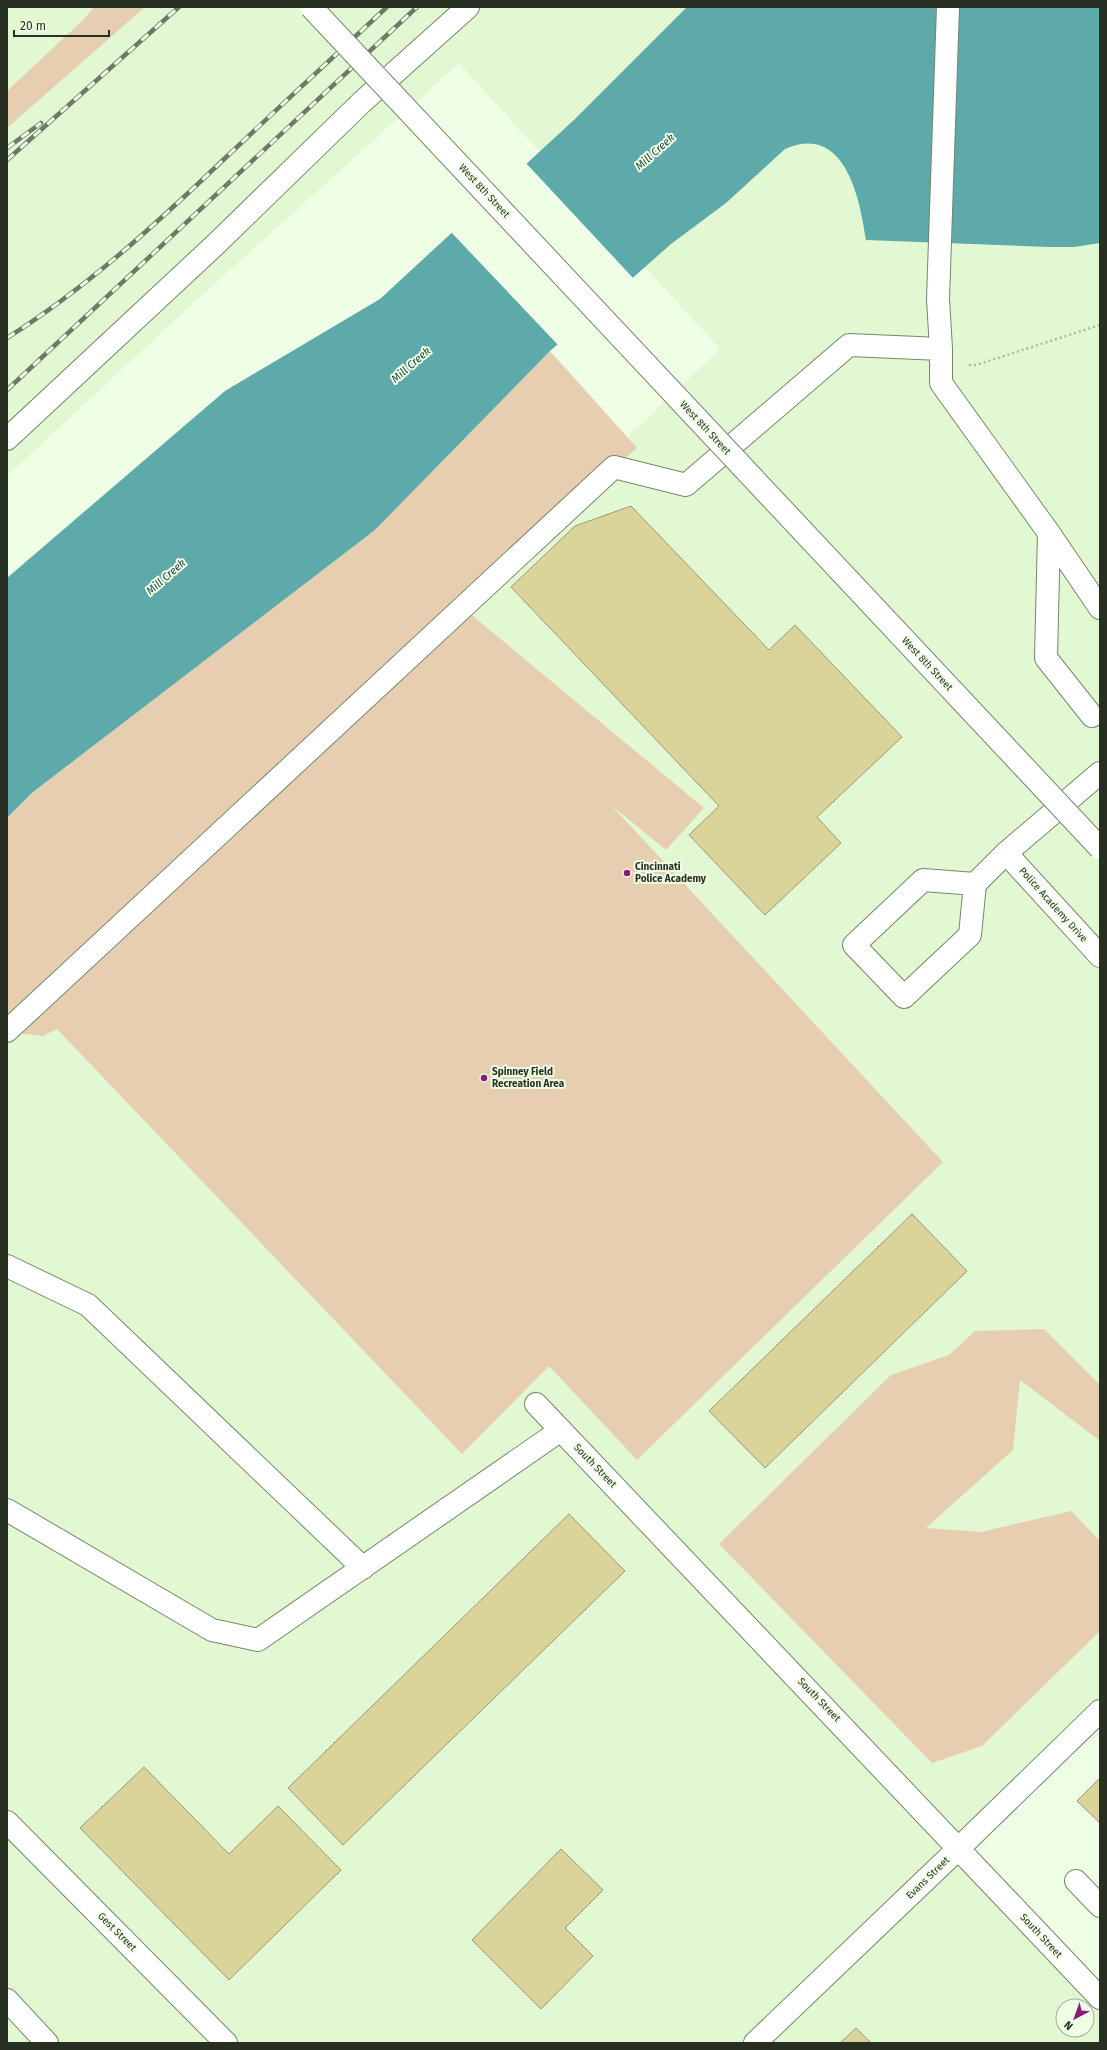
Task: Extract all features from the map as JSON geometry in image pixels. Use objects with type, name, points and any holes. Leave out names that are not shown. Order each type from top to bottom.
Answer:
[{"type":"street","name":"West 8th Street","points":[[311,7],[1100,848]]},
{"type":"street","points":[[7,439],[216,244],[367,97],[468,7]]},
{"type":"street","points":[[948,7],[938,299],[941,383],[1049,533],[1100,608]]},
{"type":"street","points":[[7,1031],[614,467],[686,485],[849,345],[941,357]]},
{"type":"street","points":[[1049,533],[1046,658],[1092,716]]},
{"type":"street","points":[[975,884],[923,880],[854,945],[904,997],[970,935],[975,884],[1006,854],[1100,773]]},
{"type":"street","name":"Police Academy Drive","points":[[1006,854],[1100,956]]},
{"type":"street","points":[[7,1266],[88,1305],[363,1568]]},
{"type":"street","name":"South Street","points":[[536,1404],[1100,1998]]},
{"type":"street","points":[[7,1510],[212,1630],[258,1640],[561,1430]]},
{"type":"street","name":"Evans Street","points":[[755,2043],[1100,1711]]},
{"type":"street","name":"Gest Street","points":[[7,1822],[226,2043]]},
{"type":"street","points":[[1076,1881],[1100,1906]]},
{"type":"street","points":[[7,2000],[47,2043]]},
{"type":"path","points":[[941,357],[976,365],[1100,324]]},
{"type":"shaded area","points":[[7,7],[1100,7],[1100,1710],[959,1848],[1100,1998],[1100,2043],[7,2043],[7,976],[435,614],[636,429],[720,349],[459,63],[190,306],[7,476]]},
{"type":"shaded area","points":[[94,7],[145,7],[7,128],[7,91],[83,20]]},
{"type":"shaded area","name":"Spinney Field Recreation Area","points":[[550,351],[637,448],[456,602],[704,808],[666,850],[611,805],[943,1162],[637,1460],[549,1366],[462,1454],[57,1029],[43,1036],[7,1032],[7,818],[33,792],[375,530]]},
{"type":"shaded area","points":[[1044,1329],[1100,1385],[1100,1441],[1020,1380],[1013,1450],[926,1528],[981,1532],[1071,1511],[1100,1541],[1100,1631],[982,1746],[932,1763],[719,1544],[891,1375],[949,1355],[975,1331]]},
{"type":"water","name":"Mill Creek","points":[[687,7],[1100,7],[1100,243],[1074,247],[1049,247],[866,240],[854,186],[846,169],[835,155],[822,146],[805,143],[785,149],[726,203],[671,244],[550,351],[375,530],[33,792],[7,818],[7,578],[225,391],[380,299],[575,119]]},
{"type":"pier","points":[[525,162],[634,279],[559,346],[450,231]]},
{"type":"building","name":"Cincinnati Police Academy","points":[[631,506],[769,650],[795,625],[902,737],[817,817],[841,843],[765,915],[689,835],[719,806],[511,587],[575,526]]},
{"type":"building","points":[[912,1214],[967,1271],[765,1468],[709,1411]]},
{"type":"building","points":[[569,1514],[625,1571],[343,1845],[288,1788]]},
{"type":"building","points":[[144,1767],[229,1854],[278,1806],[341,1870],[229,1980],[80,1828]]},
{"type":"building","points":[[1100,1778],[1100,1823],[1077,1801]]},
{"type":"building","points":[[561,1849],[603,1890],[565,1928],[593,1956],[541,2009],[472,1940]]},
{"type":"building","points":[[856,2028],[871,2043],[840,2043]]},
{"type":"railway","points":[[7,160],[179,7]]},
{"type":"railway","points":[[7,338],[36,319],[92,277],[145,233],[387,7]]},
{"type":"railway","points":[[7,390],[417,7]]},
{"type":"railway","points":[[7,148],[41,123]]},
{"type":"place","name":"Cincinnati Police Academy","points":[[627,873]]},
{"type":"place","name":"Spinney Field Recreation Area","points":[[484,1078]]}]
